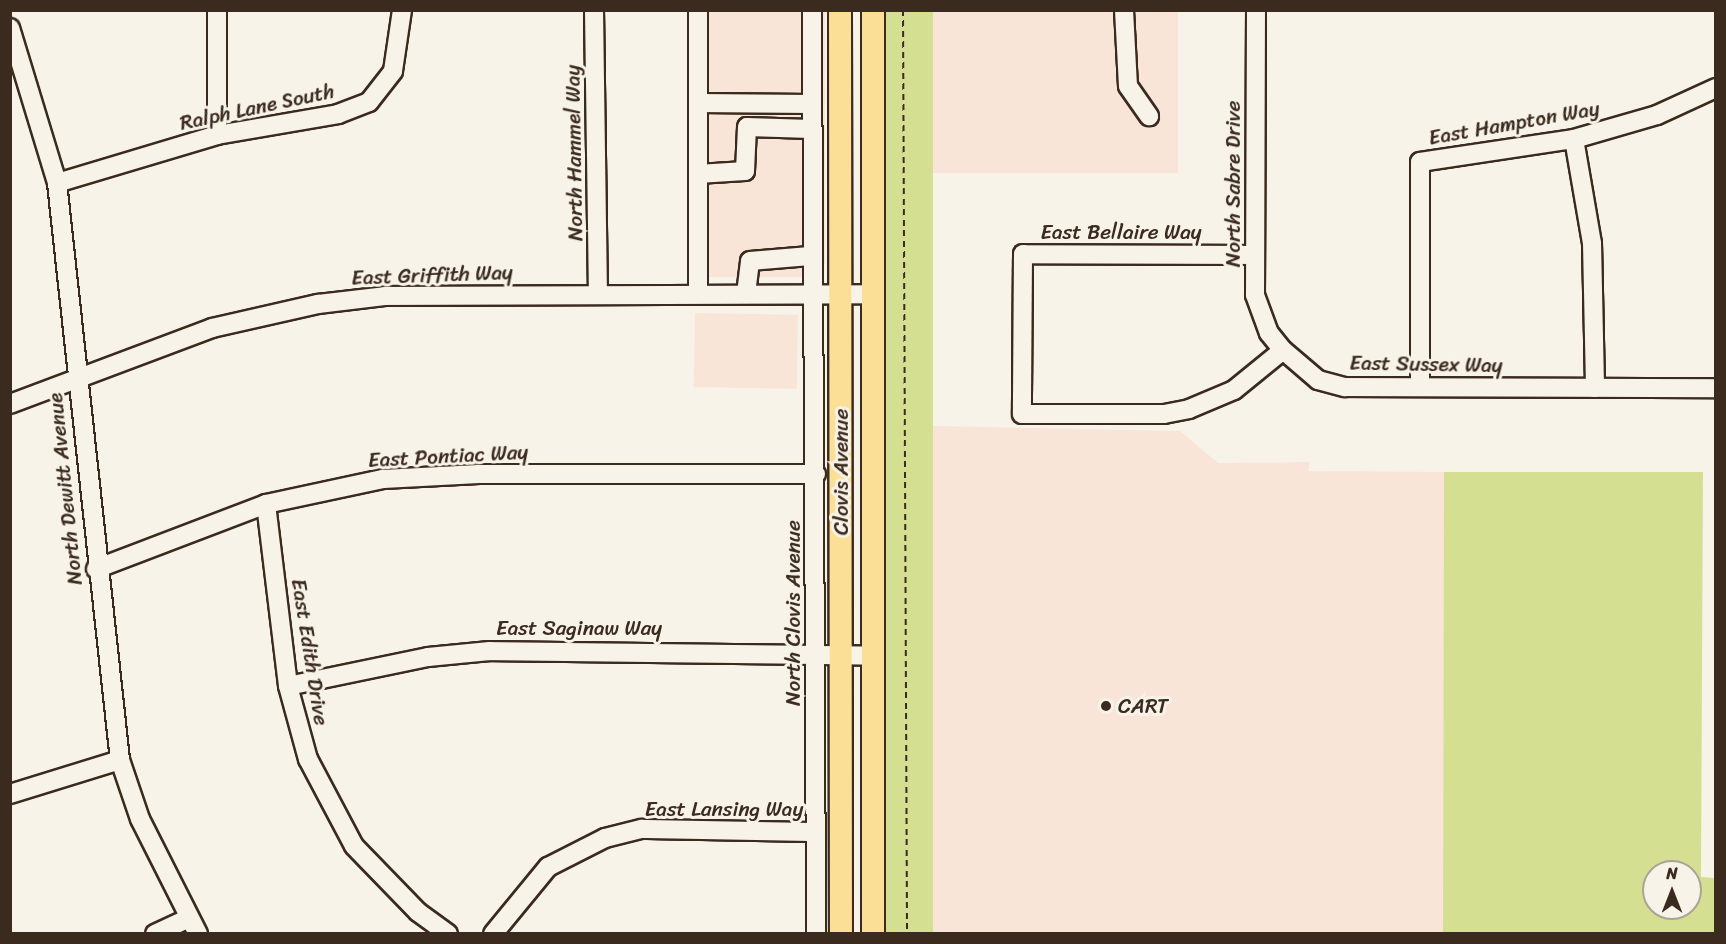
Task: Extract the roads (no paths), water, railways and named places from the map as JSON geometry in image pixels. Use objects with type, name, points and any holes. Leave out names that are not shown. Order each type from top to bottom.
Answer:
[{"type":"main road","name":"Clovis Avenue","points":[[840,10],[841,933]]},
{"type":"main road","name":"Clovis Avenue","points":[[873,10],[873,933]]},
{"type":"street","points":[[216,135],[217,10]]},
{"type":"street","name":"Ralph Lane South","points":[[57,183],[216,135],[338,114],[369,102],[393,71],[402,10]]},
{"type":"street","name":"North Hammel Way","points":[[594,10],[598,295]]},
{"type":"street","points":[[698,10],[698,294]]},
{"type":"street","name":"North Clovis Avenue","points":[[812,10],[810,294],[816,353],[814,653],[816,933]]},
{"type":"street","points":[[1124,10],[1128,86],[1149,116]]},
{"type":"street","name":"North Sabre Drive","points":[[1256,10],[1254,255],[1260,313],[1283,350]]},
{"type":"street","name":"North Dewitt Avenue","points":[[10,28],[18,88],[57,183],[75,381],[120,760],[140,819],[193,926]]},
{"type":"street","name":"East Hampton Way","points":[[1420,387],[1420,162],[1574,139],[1657,115],[1716,88]]},
{"type":"street","points":[[698,103],[811,104]]},
{"type":"street","points":[[735,103],[738,121],[747,127],[811,129]]},
{"type":"street","points":[[698,174],[745,171],[747,127]]},
{"type":"street","points":[[1574,139],[1592,243],[1595,388]]},
{"type":"street","name":"East Bellaire Way","points":[[1254,255],[1023,254],[1022,414],[1164,414],[1190,409],[1234,390],[1283,350]]},
{"type":"street","points":[[746,294],[750,261],[810,256]]},
{"type":"street","name":"East Griffith Way","points":[[10,404],[212,328],[318,304],[385,296],[873,294]]},
{"type":"street","name":"East Sussex Way","points":[[1283,350],[1304,371],[1333,385],[1716,388]]},
{"type":"street","name":"East Pontiac Way","points":[[96,569],[266,504],[355,484],[429,475],[816,474]]},
{"type":"street","name":"East Edith Drive","points":[[266,504],[288,686],[308,759],[354,846],[418,912],[448,933]]},
{"type":"street","name":"East Saginaw Way","points":[[288,686],[428,657],[490,651],[814,653],[873,656]]},
{"type":"street","points":[[10,794],[120,760]]},
{"type":"street","name":"East Lansing Way","points":[[493,933],[548,867],[605,838],[642,829],[815,832]]},
{"type":"street","points":[[155,933],[193,926]]},
{"type":"place","name":"CART","points":[[1106,706]]}]
